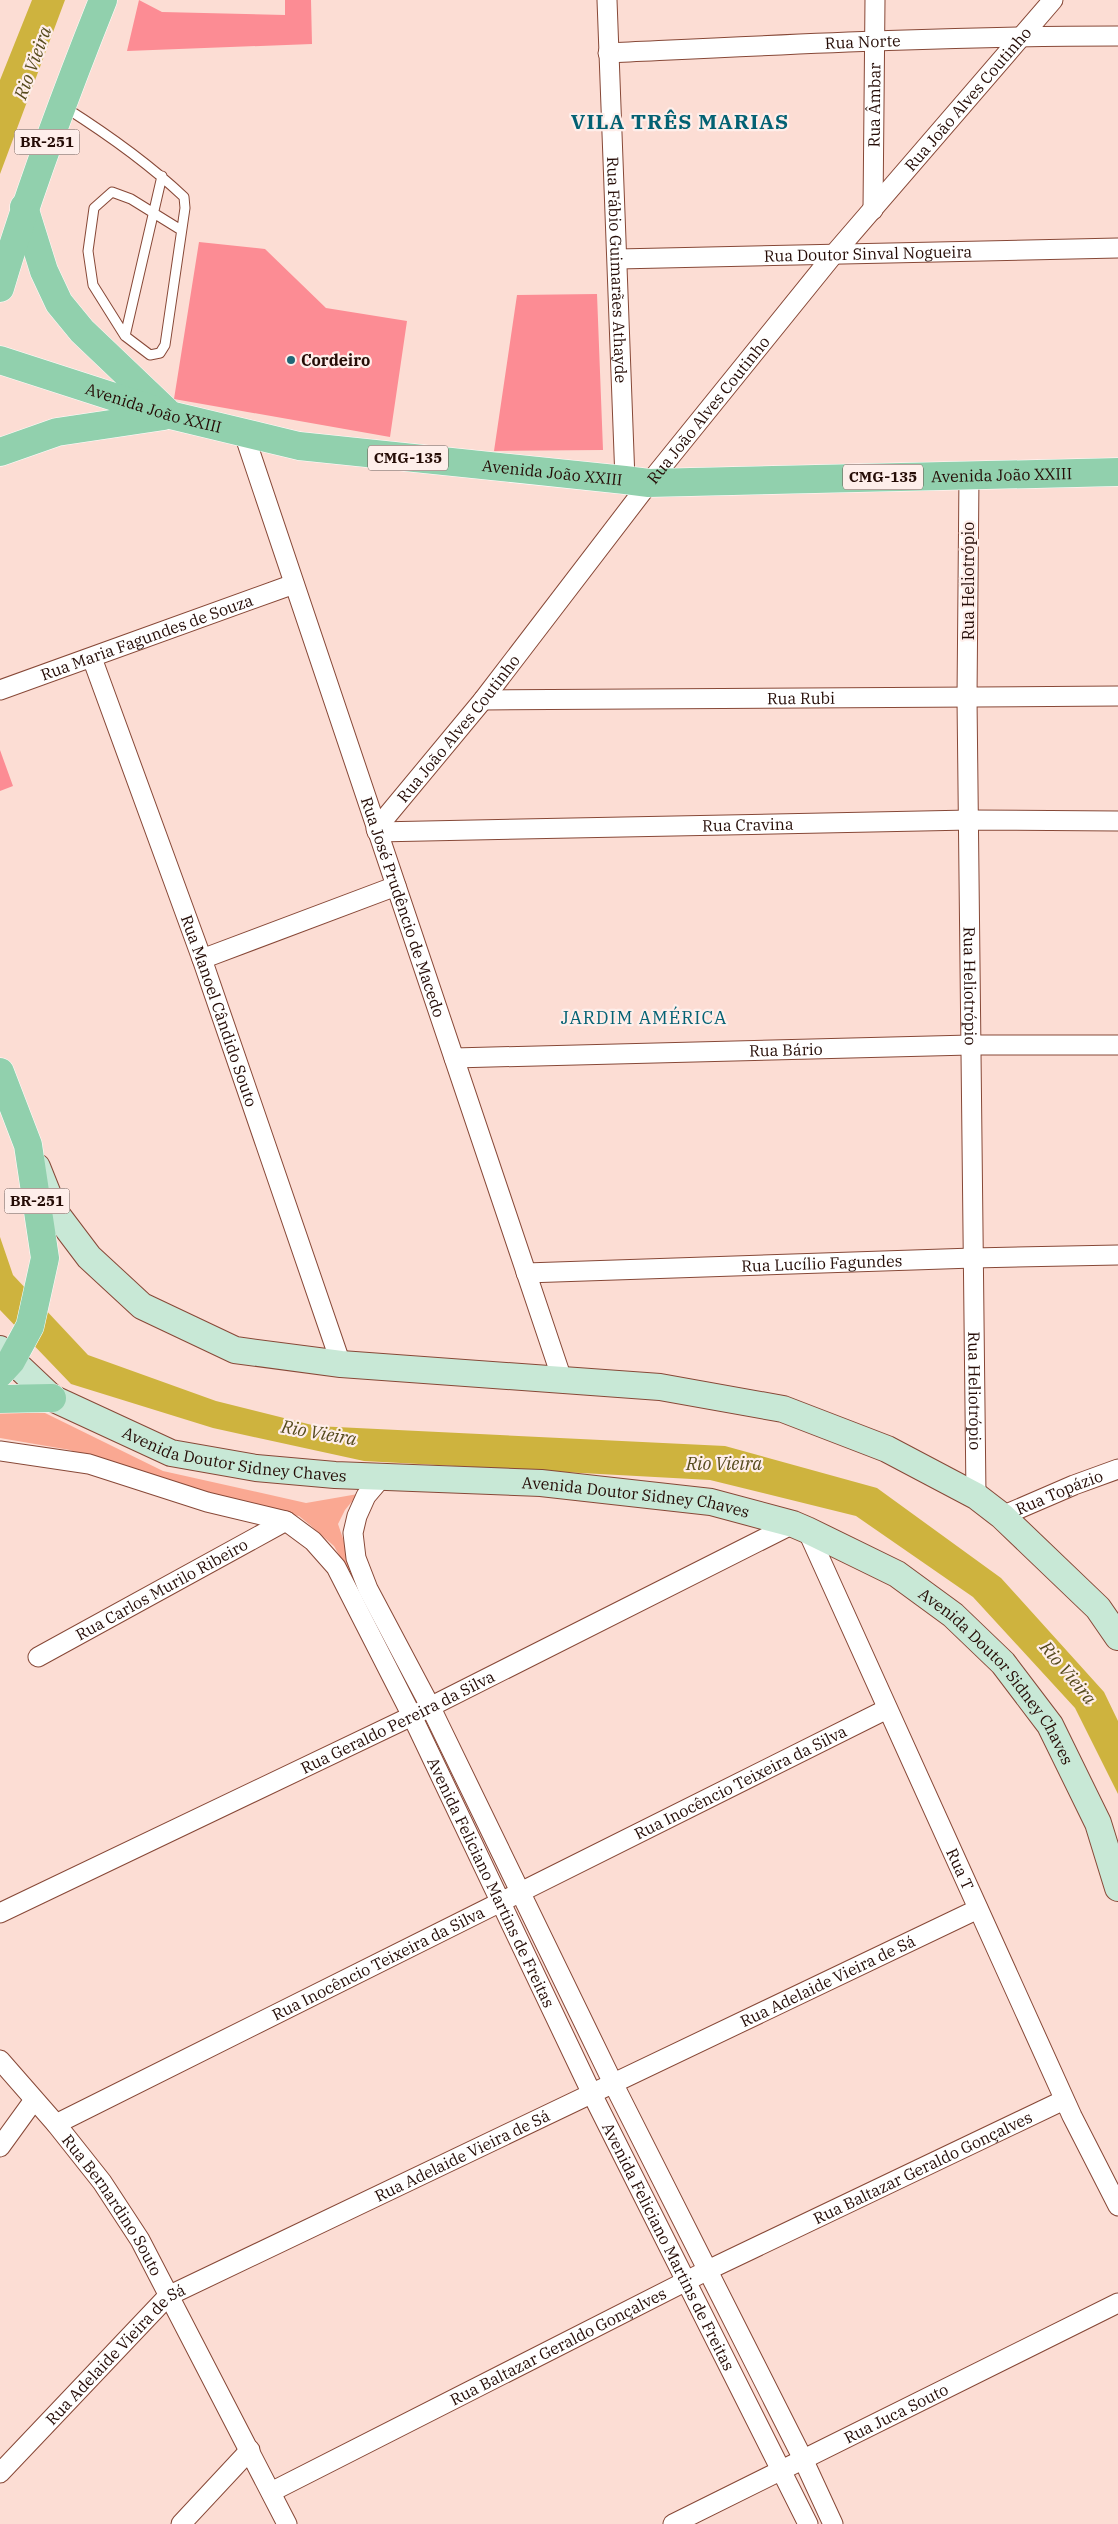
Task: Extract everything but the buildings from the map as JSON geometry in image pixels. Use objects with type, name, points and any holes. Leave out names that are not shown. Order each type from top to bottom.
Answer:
[{"type":"main road","name":"BR-251","points":[[0,288],[24,207],[61,105],[103,0]]},
{"type":"main road","points":[[24,207],[44,270],[59,303],[82,331],[170,415]]},
{"type":"main road","name":"Avenida João XXIII","points":[[0,360],[170,415],[299,446],[637,482],[1118,472]]},
{"type":"main road","points":[[0,452],[57,432],[170,415]]},
{"type":"main road","name":"BR-251","points":[[0,1072],[28,1145],[45,1258],[30,1326],[4,1361]]},
{"type":"main road","points":[[28,1145],[55,1212],[89,1257],[142,1306],[235,1350],[341,1364],[660,1387],[783,1408],[886,1449],[976,1496],[1002,1516],[1098,1608],[1118,1637]]},
{"type":"main road","name":"Avenida Doutor Sidney Chaves","points":[[4,1361],[52,1398],[171,1454],[256,1468],[335,1475],[541,1483],[710,1502],[800,1527],[897,1574],[953,1615],[1003,1663],[1050,1725],[1098,1823],[1118,1888]]},
{"type":"main road","points":[[0,1400],[52,1398]]},
{"type":"street","name":"Rua Fábio Guimarães Athayde","points":[[607,0],[618,259],[637,482]]},
{"type":"street","name":"Rua Âmbar","points":[[873,210],[875,0]]},
{"type":"street","name":"Rua João Alves Coutinho","points":[[377,831],[483,700],[637,482],[1053,0]]},
{"type":"street","name":"Rua Norte","points":[[608,53],[1020,36],[1118,36]]},
{"type":"street","name":"Rua Doutor Sinval Nogueira","points":[[618,259],[1118,248]]},
{"type":"street","name":"Rua José Prudêncio de Macedo","points":[[244,434],[562,1379]]},
{"type":"street","name":"Rua Heliotrópio","points":[[968,475],[967,698],[970,820],[970,1045],[976,1496]]},
{"type":"street","name":"Rua Maria Fagundes de Souza","points":[[0,690],[294,584]]},
{"type":"street","name":"Rua Manoel Cândido Souto","points":[[92,658],[202,959],[341,1364]]},
{"type":"street","name":"Rua Rubi","points":[[483,700],[1118,696]]},
{"type":"street","name":"Rua Cravina","points":[[377,831],[970,820],[1118,821]]},
{"type":"street","points":[[202,959],[396,886]]},
{"type":"street","name":"Rua Bário","points":[[454,1058],[970,1045],[1118,1045]]},
{"type":"street","name":"Rua Lucílio Fagundes","points":[[526,1273],[1118,1255]]},
{"type":"street","name":"Avenida Feliciano Martins de Freitas","points":[[0,1451],[89,1464],[207,1502],[286,1521],[313,1541],[336,1567],[412,1716],[592,2094],[808,2524]]},
{"type":"street","name":"Rua Topázio","points":[[1002,1516],[1074,1485],[1118,1469]]},
{"type":"street","name":"Avenida Feliciano Martins de Freitas","points":[[383,1476],[366,1496],[357,1516],[353,1533],[356,1558],[368,1589],[430,1706],[613,2083],[834,2524]]},
{"type":"street","name":"Rua Carlos Murilo Ribeiro","points":[[38,1657],[286,1521]]},
{"type":"street","name":"Rua Geraldo Pereira da Silva","points":[[0,1913],[412,1716],[800,1527]]},
{"type":"street","name":"Rua T","points":[[800,1527],[887,1708],[1064,2100],[1118,2206]]},
{"type":"street","name":"Rua Inocêncio Teixeira da Silva","points":[[56,2124],[887,1708]]},
{"type":"street","name":"Rua Adelaide Vieira de Sá","points":[[0,2474],[168,2296],[978,1909]]},
{"type":"street","name":"Rua Bernardino Souto","points":[[0,2060],[56,2124],[102,2182],[140,2240],[287,2524]]},
{"type":"street","points":[[0,2147],[34,2100]]},
{"type":"street","name":"Rua Baltazar Geraldo Gonçalves","points":[[271,2492],[685,2281],[1064,2100]]},
{"type":"street","name":"Rua Juca Souto","points":[[673,2524],[1118,2303]]},
{"type":"street","points":[[181,2524],[250,2450]]},
{"type":"lane","points":[[61,105],[94,125],[162,176],[184,197],[185,208],[164,345],[160,353],[150,355],[125,336],[93,285],[88,251],[94,208],[112,192],[152,212],[181,230]]},
{"type":"lane","points":[[125,336],[152,212],[162,176]]},
{"type":"shaded area","points":[[21,1410],[45,1413],[163,1471],[306,1503],[358,1494],[345,1510],[338,1524],[355,1574],[351,1576],[334,1546],[299,1516],[273,1512],[111,1467],[70,1450],[0,1438],[0,1413]]},
{"type":"water","name":"Rio Vieira","points":[[32,0],[65,0],[0,174],[0,80]]},
{"type":"water","name":"Rio Vieira","points":[[0,1237],[13,1275],[88,1355],[216,1401],[316,1426],[725,1446],[877,1488],[1001,1578],[1104,1692],[1118,1721],[1118,1794],[1075,1708],[973,1597],[856,1516],[710,1480],[364,1461],[213,1428],[71,1384],[0,1310]]},
{"type":"place","name":"Cordeiro","points":[[291,360]]},
{"type":"district","name":"VILA TRÊS MARIAS","points":[[680,122]]},
{"type":"district","name":"JARDIM AMÉRICA","points":[[644,1018]]}]
